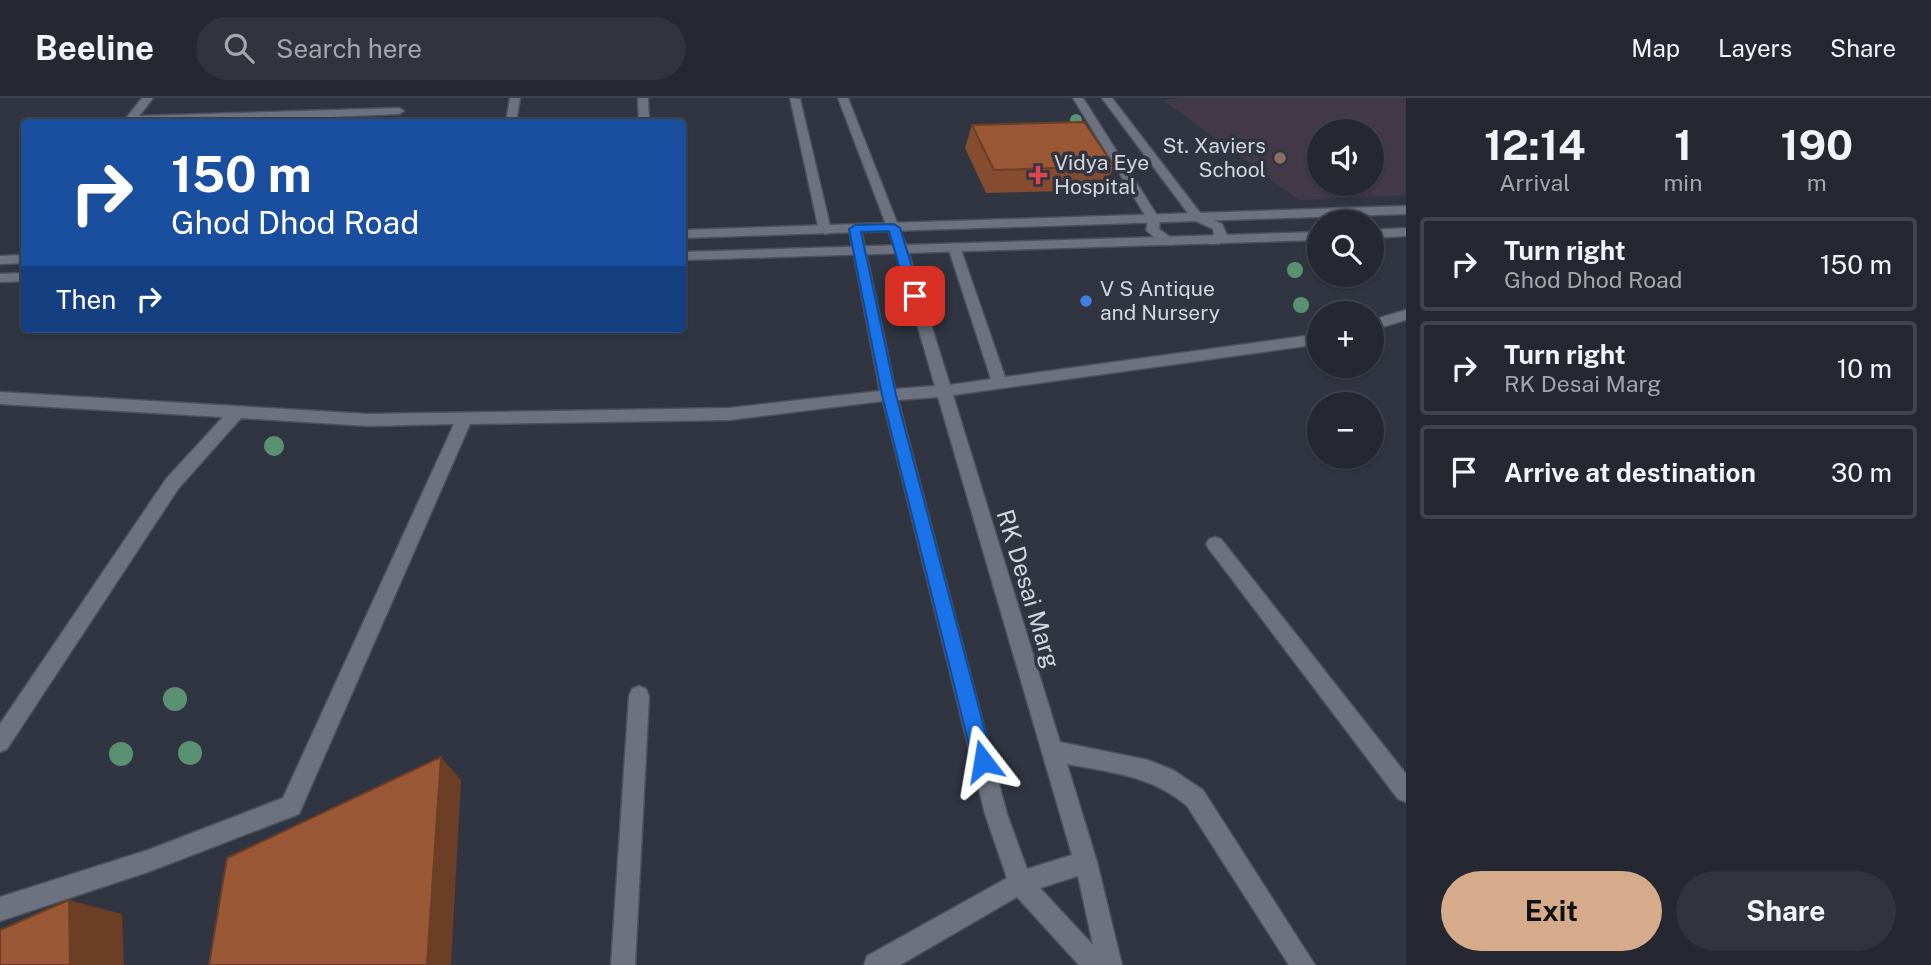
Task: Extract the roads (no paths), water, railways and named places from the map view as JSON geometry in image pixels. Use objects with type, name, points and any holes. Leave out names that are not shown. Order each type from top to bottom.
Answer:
[{"type":"street","points":[[132,119],[148,98]]},
{"type":"street","points":[[279,119],[397,117],[405,98]]},
{"type":"street","points":[[512,119],[515,98]]},
{"type":"street","points":[[643,98],[644,119]]},
{"type":"street","name":"RK Desai Marg","points":[[844,98],[901,248],[1086,862],[1110,965]]},
{"type":"street","points":[[1078,98],[1154,220],[1152,230],[1168,242]]},
{"type":"street","points":[[1107,98],[1197,217],[1218,227],[1221,234],[1214,241]]},
{"type":"street","points":[[795,99],[825,230]]},
{"type":"street","points":[[686,234],[1406,210]]},
{"type":"street","points":[[855,229],[889,395],[996,814],[1020,883],[1095,965]]},
{"type":"street","points":[[1384,233],[1406,232]]},
{"type":"street","points":[[686,256],[1307,237]]},
{"type":"street","points":[[954,247],[1000,384]]},
{"type":"street","points":[[0,260],[21,258]]},
{"type":"street","points":[[0,278],[21,277]]},
{"type":"street","points":[[1384,321],[1406,315]]},
{"type":"street","points":[[0,398],[369,420],[729,414],[1000,384],[1307,341]]},
{"type":"street","points":[[0,742],[172,484],[237,412]]},
{"type":"street","points":[[0,909],[148,861],[291,806],[465,418]]},
{"type":"street","points":[[1215,544],[1406,791]]},
{"type":"street","points":[[623,965],[639,696]]},
{"type":"street","points":[[1052,751],[1163,775],[1183,786],[1195,798],[1303,965]]},
{"type":"street","points":[[876,965],[1020,883],[1086,862]]},
{"type":"place","name":"St. Xaviers School","points":[[1280,158]]},
{"type":"place","name":"Vidya Eye Hospital","points":[[1038,175]]},
{"type":"place","name":"V S Antique and Nursery","points":[[1086,301]]}]
